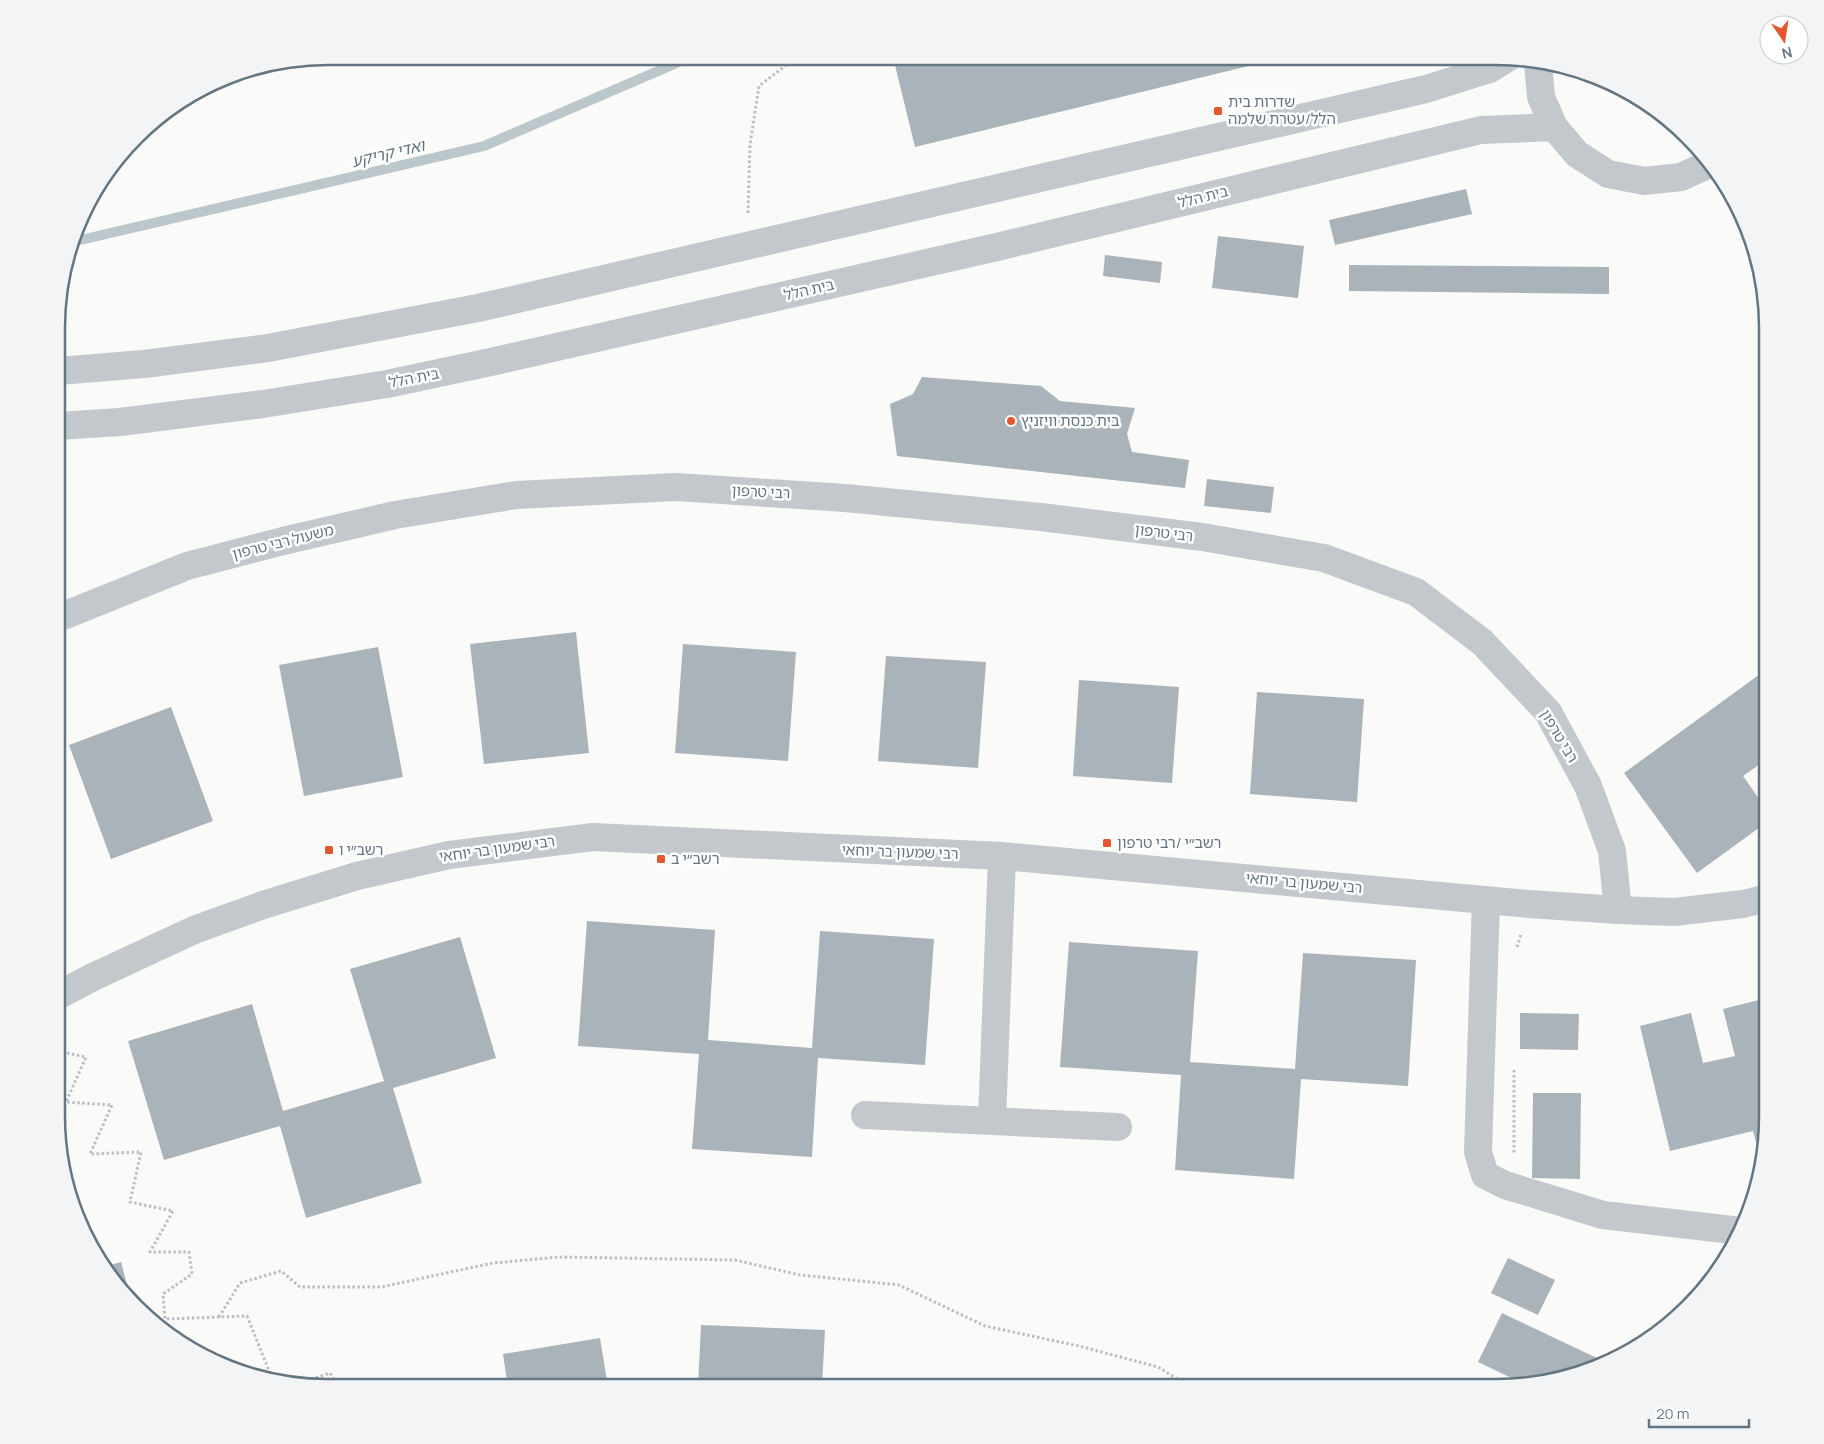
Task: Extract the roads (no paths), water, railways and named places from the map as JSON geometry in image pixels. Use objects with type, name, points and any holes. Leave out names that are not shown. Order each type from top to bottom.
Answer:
[{"type":"street","points":[[65,370],[144,364],[268,348],[478,308],[1426,89],[1490,70],[1497,65]]},
{"type":"street","points":[[1539,68],[1541,97],[1554,127],[1577,154],[1608,174],[1644,181],[1681,177],[1704,167]]},
{"type":"street","name":"בית הלל","points":[[65,426],[120,422],[254,405],[396,382],[997,247],[1480,130],[1554,127]]},
{"type":"street","name":"רבי טרפון","points":[[516,496],[676,487],[845,498],[1041,517],[1202,537],[1324,558],[1416,592],[1482,642],[1548,712],[1588,786],[1612,851],[1618,910]]},
{"type":"street","name":"משעול רבי טרפון","points":[[65,615],[187,566],[395,515],[516,496]]},
{"type":"street","name":"רבי שמעון בר יוחאי","points":[[65,992],[186,934],[234,915],[357,876],[457,853],[592,837],[1002,856],[1529,904],[1618,910],[1674,912],[1742,904],[1759,900]]},
{"type":"street","points":[[992,1121],[1002,856]]},
{"type":"street","points":[[1486,900],[1478,1152],[1485,1175],[1523,1190],[1604,1215],[1733,1230]]},
{"type":"street","points":[[865,1115],[1118,1127]]},
{"type":"waterway","name":"ואדי קריקע","points":[[80,240],[484,146],[672,65]]},
{"type":"place","name":"שדרות בית הלל/עטרת שלמה","points":[[1218,111]]},
{"type":"place","name":"בית כנסת וויזניץ","points":[[1011,421]]},
{"type":"place","name":"רשב״י /רבי טרפון","points":[[1107,843]]},
{"type":"place","name":"רשב״י ו","points":[[329,850]]},
{"type":"place","name":"רשב״י ב","points":[[661,859]]}]
